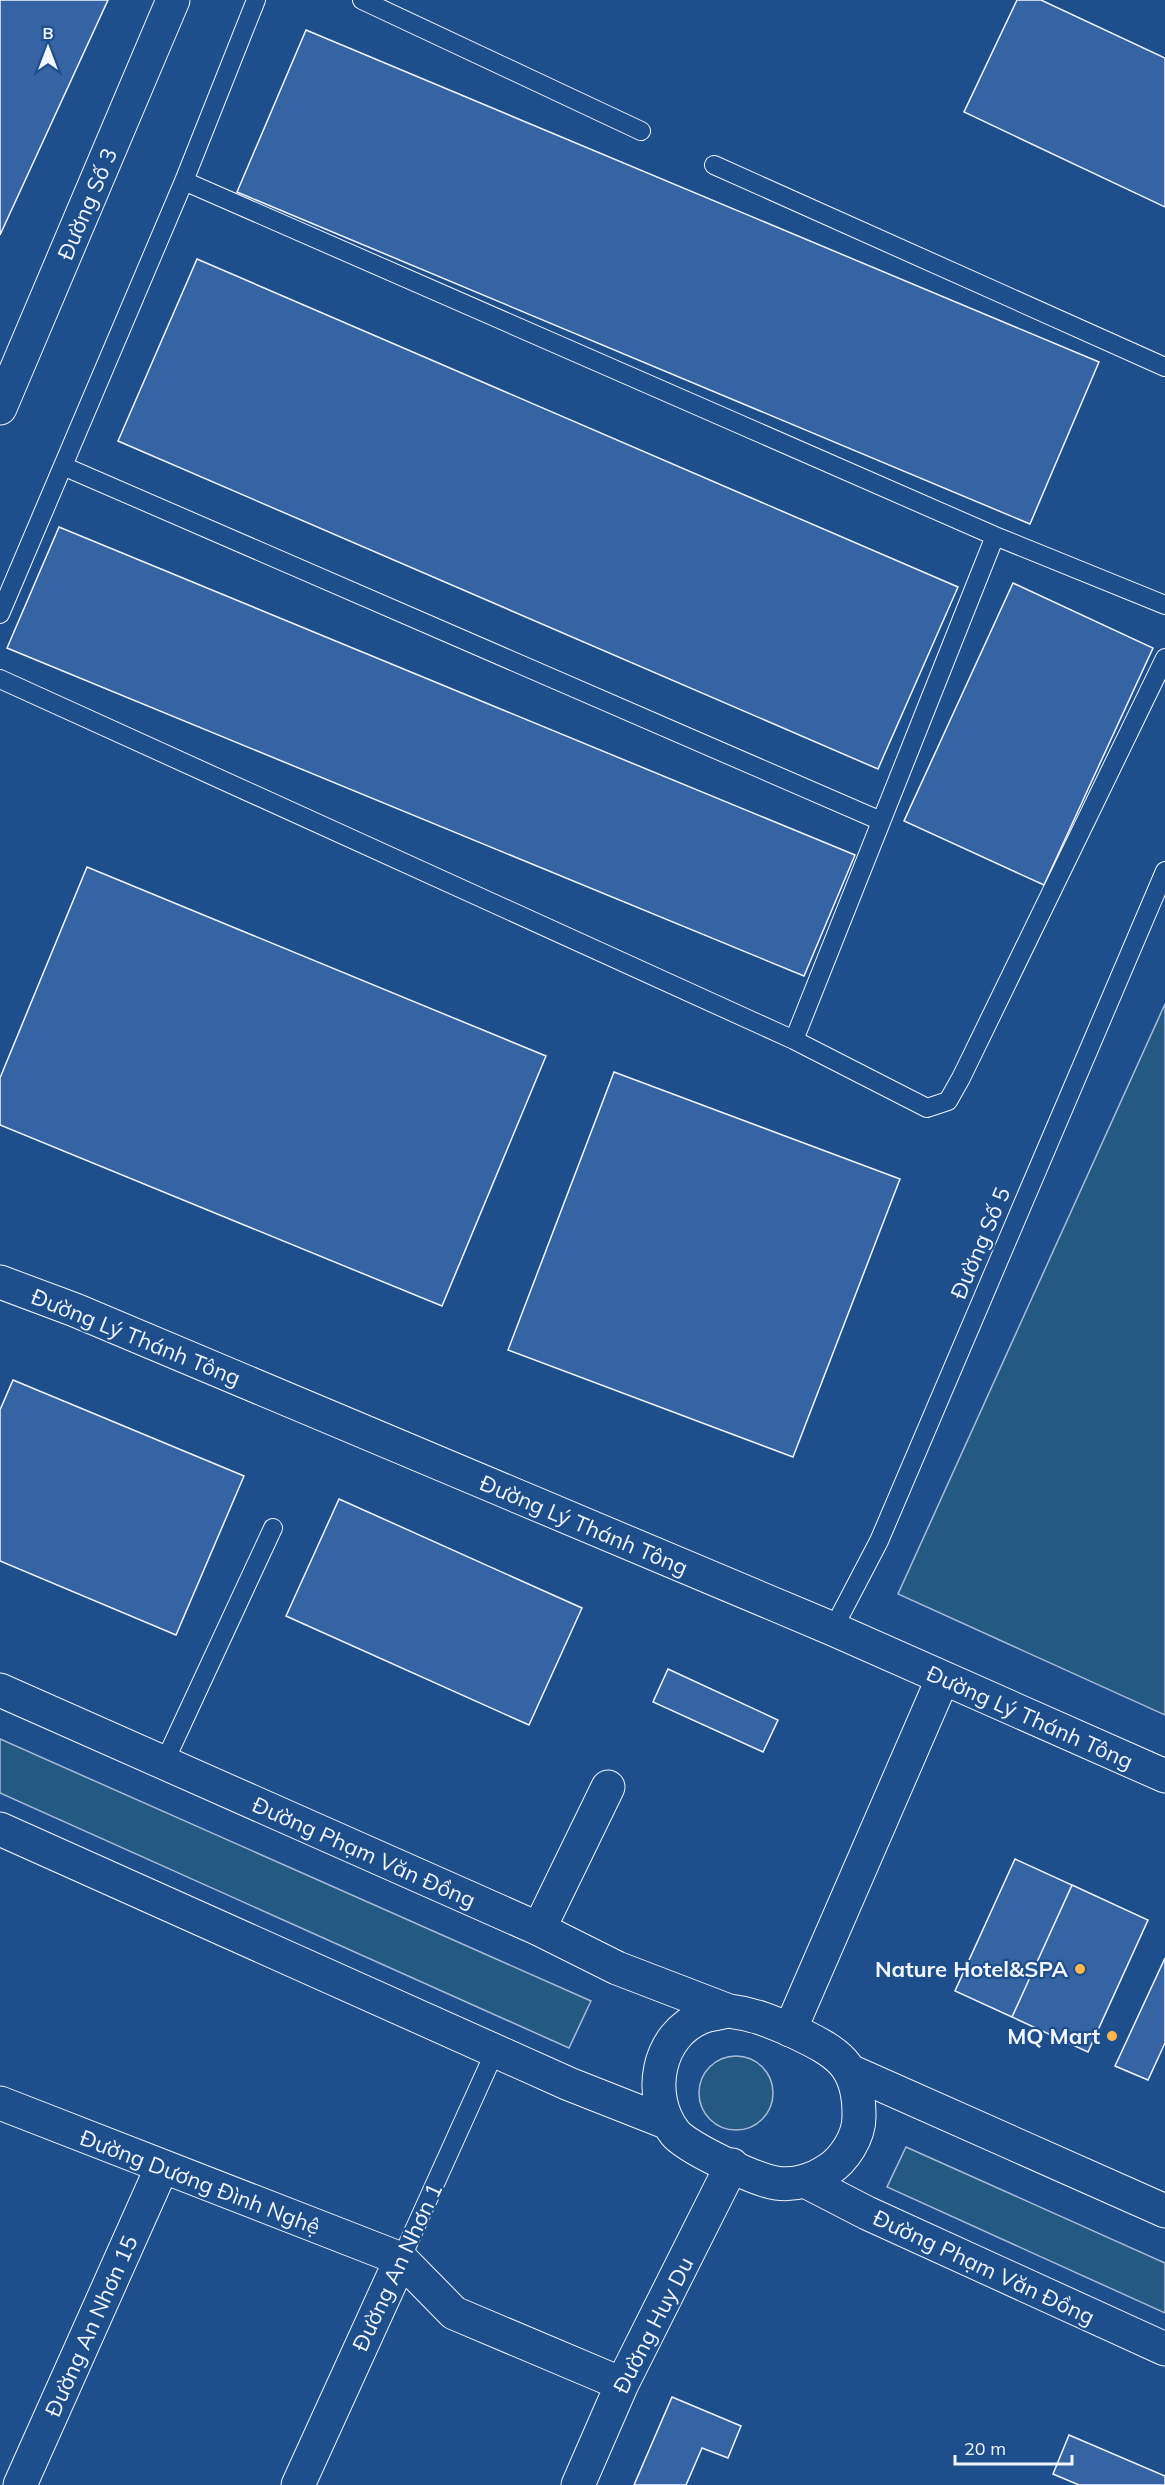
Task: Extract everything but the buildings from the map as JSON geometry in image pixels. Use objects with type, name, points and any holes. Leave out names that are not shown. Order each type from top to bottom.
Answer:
[{"type":"street","name":"Đường Số 3","points":[[0,408],[173,0]]},
{"type":"street","name":"Đường Lý Thánh Tông","points":[[0,1282],[75,1310],[833,1629],[942,1680],[1165,1776]]},
{"type":"street","points":[[790,2030],[942,1680]]},
{"type":"street","name":"Đường Phạm Văn Đồng","points":[[0,1690],[539,1929],[617,1968],[729,2011]]},
{"type":"street","points":[[539,1929],[608,1787]]},
{"type":"street","points":[[0,1829],[496,2049],[569,2084],[668,2123]]},
{"type":"street","points":[[729,2011],[755,2014],[790,2030],[832,2049],[850,2071],[860,2096],[859,2124],[848,2150],[829,2170],[805,2181],[776,2183],[698,2152],[676,2134],[662,2111],[658,2084],[663,2056],[678,2033],[701,2017],[729,2011]]},
{"type":"street","points":[[850,2071],[1165,2211]]},
{"type":"street","name":"Đường Dương Đình Nghệ","points":[[0,2103],[401,2259]]},
{"type":"street","name":"Đường Huy Du","points":[[578,2485],[622,2384],[732,2165]]},
{"type":"street","name":"Đường An Nhơn 15","points":[[20,2485],[162,2167]]},
{"type":"street","name":"Đường Phạm Văn Đồng","points":[[805,2181],[867,2213],[1165,2349]]},
{"type":"street","points":[[401,2259],[454,2313],[622,2384]]},
{"type":"street","name":"Đường An Nhơn 1","points":[[298,2485],[401,2259]]},
{"type":"lane","points":[[0,614],[184,182],[256,0]]},
{"type":"lane","points":[[362,0],[641,131]]},
{"type":"lane","points":[[714,165],[1165,367]]},
{"type":"lane","points":[[184,182],[995,536],[1165,605]]},
{"type":"lane","points":[[63,466],[881,821]]},
{"type":"lane","points":[[794,1040],[995,536]]},
{"type":"lane","points":[[0,679],[794,1040],[927,1108],[948,1101],[1165,658]]},
{"type":"lane","name":"Đường Số 5","points":[[833,1629],[879,1540],[1165,871]]},
{"type":"lane","points":[[164,1763],[273,1528]]},
{"type":"lane","name":"Đường An Nhơn 1","points":[[401,2259],[496,2049]]},
{"type":"shaded area","points":[[1165,1004],[1165,1715],[898,1594]]},
{"type":"shaded area","points":[[0,1739],[591,2001],[569,2048],[0,1793]]},
{"type":"shaded area","points":[[729,2056],[743,2056],[757,2062],[767,2072],[773,2086],[773,2100],[767,2114],[757,2124],[743,2130],[729,2130],[715,2124],[705,2114],[699,2100],[699,2086],[705,2072],[715,2062]]},
{"type":"shaded area","points":[[906,2147],[1165,2263],[1165,2313],[887,2187]]},
{"type":"place","name":"Nature Hotel&SPA","points":[[1080,1969]]},
{"type":"place","name":"MQ Mart","points":[[1112,2036]]}]
